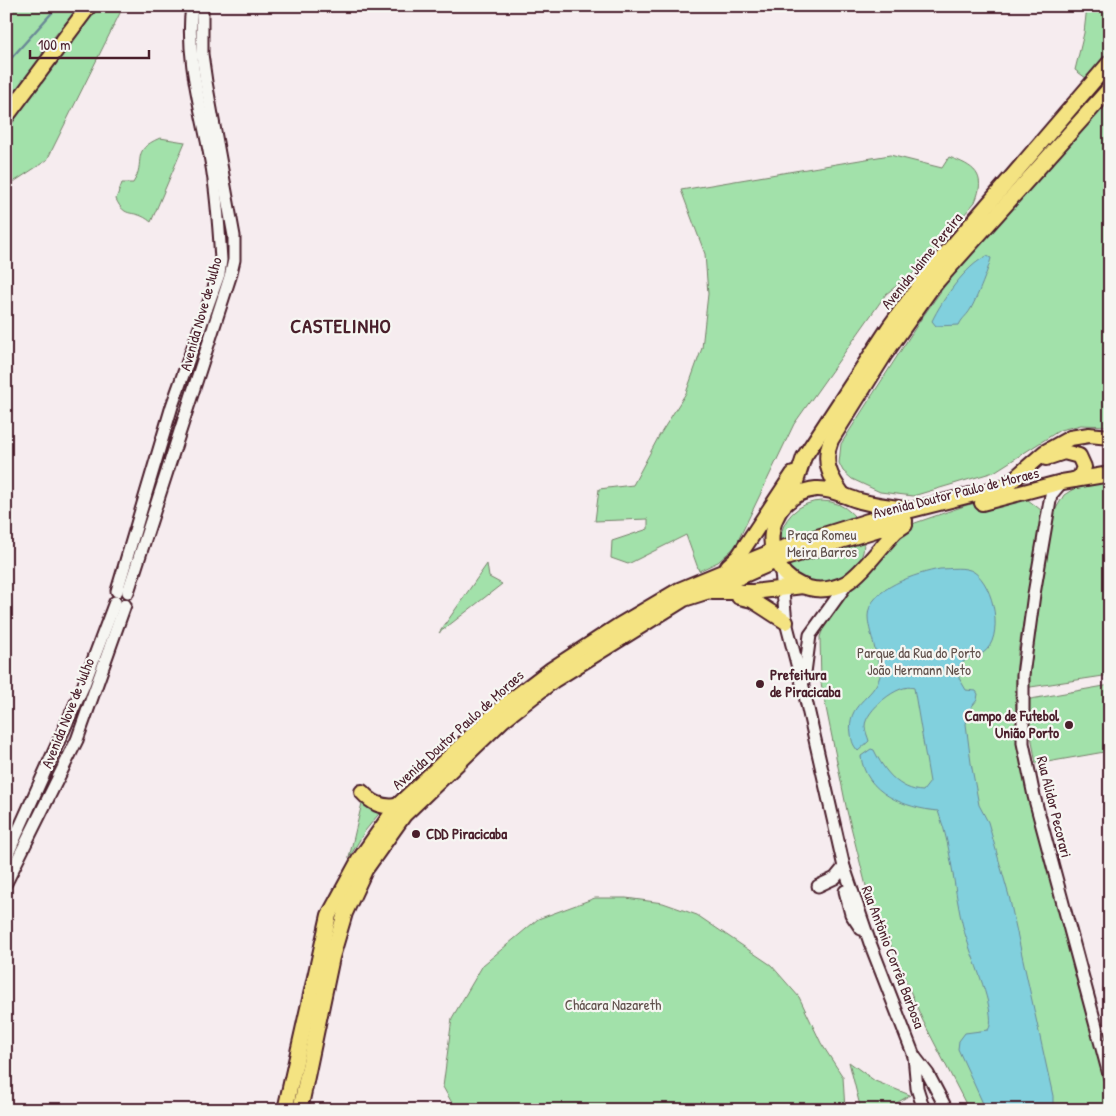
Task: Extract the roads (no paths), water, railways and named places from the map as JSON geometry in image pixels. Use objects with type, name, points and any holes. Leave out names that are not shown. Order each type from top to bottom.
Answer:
[{"type":"main road","points":[[6,117],[89,6]]},
{"type":"main road","name":"Avenida Jaime Pereira","points":[[776,561],[772,532],[774,523],[787,503],[804,457],[890,326],[925,278],[1110,62]]},
{"type":"main road","name":"Avenida Jaime Pereira","points":[[869,526],[859,507],[845,496],[830,477],[827,468],[827,448],[831,440],[885,354],[932,287],[1110,88]]},
{"type":"main road","name":"Avenida Doutor Paulo de Moraes","points":[[916,514],[1006,486],[1045,452],[1062,441],[1080,436],[1110,437]]},
{"type":"main road","points":[[1026,470],[1057,453],[1070,452],[1079,456],[1084,463],[1083,472],[1068,481]]},
{"type":"main road","points":[[715,574],[738,558],[804,457]]},
{"type":"main road","name":"Avenida Doutor Paulo de Moraes","points":[[300,1110],[332,957],[345,913],[365,870],[404,815],[502,720],[554,680],[684,599],[706,592],[776,561],[869,526],[1068,481],[1110,474]]},
{"type":"main road","points":[[765,517],[807,491],[825,489],[880,506],[916,514]]},
{"type":"main road","points":[[706,592],[783,589],[803,586],[826,589],[848,582],[896,531],[916,514]]},
{"type":"main road","points":[[864,566],[870,549],[869,526]]},
{"type":"main road","points":[[776,561],[803,586]]},
{"type":"main road","name":"Avenida Doutor Paulo de Moraes","points":[[285,1110],[328,915],[359,860],[397,806],[502,707],[552,669],[618,626],[679,590],[715,574],[776,561]]},
{"type":"main road","points":[[706,592],[752,600],[786,622]]},
{"type":"main road","points":[[362,792],[369,800],[380,806],[397,806]]},
{"type":"street","name":"Avenida Nove de Julho","points":[[6,858],[83,687],[121,597],[172,406],[219,274],[221,260],[211,164],[195,79],[190,29],[192,6]]},
{"type":"street","name":"Avenida Nove de Julho","points":[[6,883],[77,740],[121,597],[214,330],[234,260],[234,236],[204,64],[202,6]]},
{"type":"street","name":"Rua Alidor Pecorari","points":[[1068,481],[1051,496],[1032,604],[1023,675],[1023,743],[1032,789],[1110,1078]]},
{"type":"street","name":"Rua Antônio Corrêa Barbosa","points":[[776,561],[783,589],[786,622],[803,687],[844,867],[870,943],[914,1056],[937,1090],[944,1107]]},
{"type":"street","name":"Rua Antônio Corrêa Barbosa","points":[[803,687],[810,635],[848,582]]},
{"type":"street","name":"Rua Antônio Corrêa Barbosa","points":[[844,867],[845,893],[851,914],[870,943]]},
{"type":"street","points":[[818,886],[830,882],[844,867]]},
{"type":"street","points":[[851,914],[864,925]]},
{"type":"street","name":"Rua Antônio Corrêa Barbosa","points":[[914,1056],[917,1082],[924,1110]]},
{"type":"street","points":[[917,1082],[929,1082],[937,1090]]},
{"type":"water","points":[[987,256],[991,258],[971,309],[959,325],[936,326],[932,321],[955,284],[971,267]]},
{"type":"water","points":[[962,568],[974,572],[987,588],[994,612],[994,636],[990,646],[983,653],[972,656],[959,666],[959,678],[966,690],[976,691],[978,694],[977,700],[969,710],[966,724],[971,763],[979,805],[988,822],[1009,896],[1053,1096],[1053,1110],[986,1110],[958,1049],[959,1041],[965,1033],[988,1030],[990,1014],[985,991],[964,932],[948,845],[938,811],[913,806],[889,796],[878,789],[864,769],[861,756],[871,749],[874,750],[893,778],[907,787],[923,791],[930,782],[914,688],[900,689],[892,693],[877,706],[866,720],[865,726],[869,741],[858,751],[852,739],[852,715],[872,691],[880,676],[880,667],[869,624],[870,606],[876,597],[896,584],[919,574],[940,569]]},
{"type":"waterway","points":[[6,64],[58,6]]},
{"type":"place","name":"Prefeitura de Piracicaba","points":[[760,684]]},
{"type":"place","name":"Campo de Futebol União Porto","points":[[1069,725]]},
{"type":"place","name":"CDD Piracicaba","points":[[416,834]]},
{"type":"district","name":"CASTELINHO","points":[[341,326]]},
{"type":"park label","name":"Praça Romeu Meira Barros","points":[[822,544]]},
{"type":"park label","name":"Parque da Rua do Porto João Hermann Neto","points":[[919,662]]},
{"type":"park label","name":"Chácara Nazareth","points":[[613,1005]]}]
